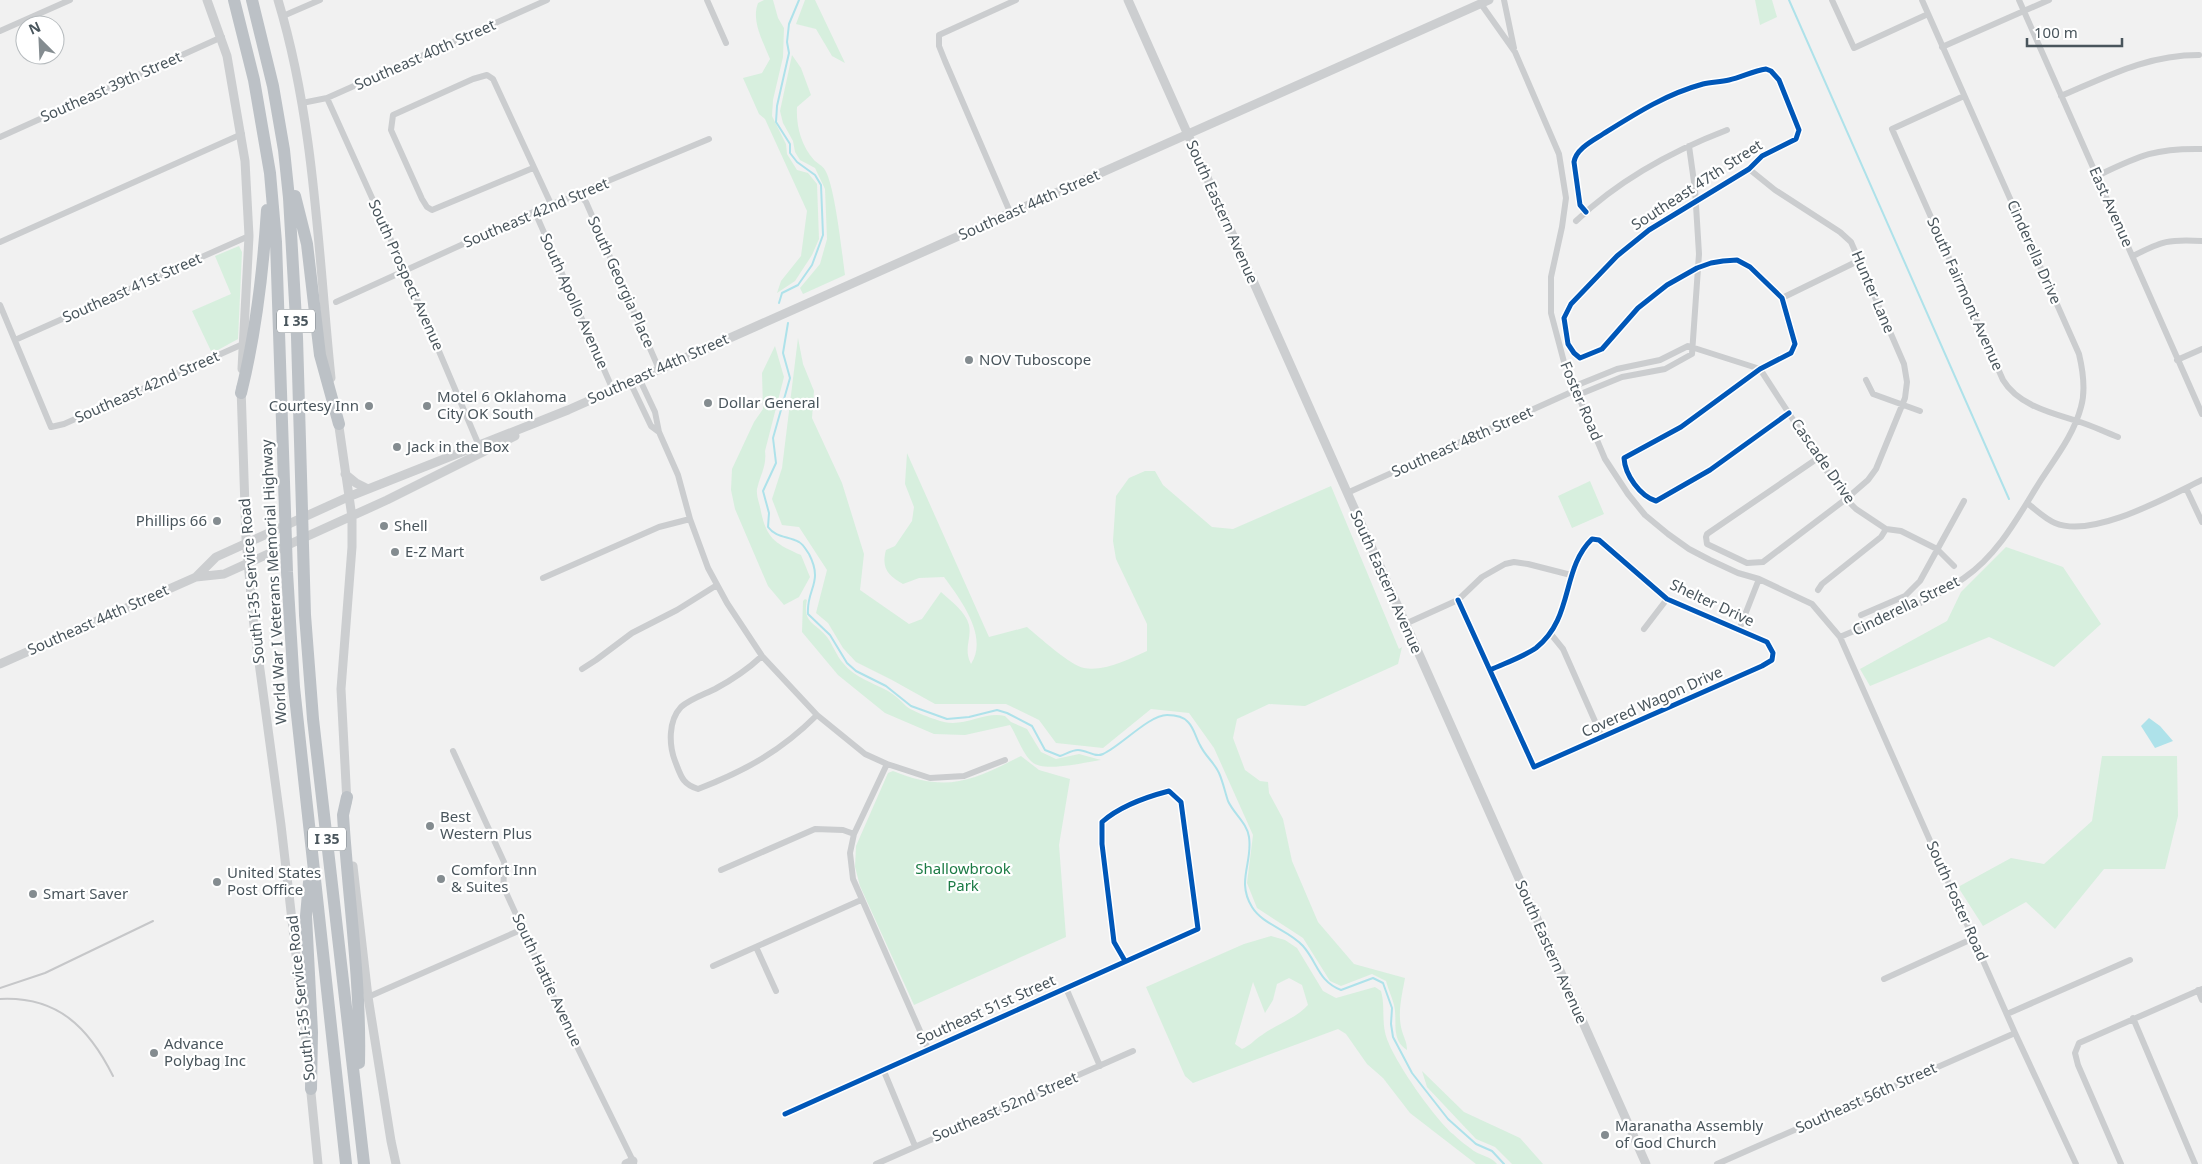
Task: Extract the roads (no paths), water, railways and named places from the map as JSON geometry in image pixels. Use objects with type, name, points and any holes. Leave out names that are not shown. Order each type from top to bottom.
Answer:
[{"type":"highway","name":"World War I Veterans Memorial Highway","points":[[252,0],[267,61],[284,150],[294,265],[303,565],[313,719],[364,1164]]},
{"type":"highway","name":"World War I Veterans Memorial Highway","points":[[234,1],[254,80],[270,173],[276,242],[287,572],[294,687],[346,1164]]},
{"type":"highway","points":[[284,150],[307,244],[320,355],[339,424]]},
{"type":"highway","points":[[241,393],[250,354],[262,275],[270,173]]},
{"type":"highway","points":[[347,797],[343,824],[360,1028],[358,1113]]},
{"type":"highway","points":[[311,1089],[312,1032],[306,916],[312,855]]},
{"type":"main road","name":"South I-35 Service Road","points":[[207,0],[222,37],[242,134],[248,193],[249,236],[241,393],[248,563],[281,825],[318,1164]]},
{"type":"main road","points":[[278,0],[302,103],[312,177],[331,378],[352,517],[352,546],[341,689],[347,797],[368,997],[396,1164]]},
{"type":"main road","name":"South Eastern Avenue","points":[[1128,0],[1646,1164]]},
{"type":"main road","name":"Southeast 44th Street","points":[[196,576],[224,574],[352,517],[481,449],[1010,212],[1188,136],[1485,2]]},
{"type":"main road","name":"Southeast 44th Street","points":[[0,664],[196,576],[216,557],[348,497],[481,449]]},
{"type":"main road","points":[[345,474],[356,483],[368,489]]},
{"type":"main road","points":[[224,574],[240,576],[250,586]]},
{"type":"street","points":[[0,31],[70,0]]},
{"type":"street","points":[[283,16],[320,0]]},
{"type":"street","name":"Southeast 40th Street","points":[[302,103],[327,98],[547,0]]},
{"type":"street","points":[[707,0],[726,43]]},
{"type":"street","points":[[1010,212],[945,61],[939,46],[939,36],[1016,0]]},
{"type":"street","name":"Foster Road","points":[[1504,0],[1515,52]]},
{"type":"street","points":[[1832,0],[1854,48],[1928,14]]},
{"type":"street","name":"Cinderella Drive","points":[[1922,0],[2079,354],[2083,372],[2082,406],[2072,432],[2027,503]]},
{"type":"street","name":"East Avenue","points":[[2019,0],[2202,414]]},
{"type":"street","points":[[1942,47],[2049,0]]},
{"type":"street","name":"Foster Road","points":[[1485,2],[1515,52],[1559,154],[1566,198],[1551,277],[1550,313],[1564,362],[1606,459],[1628,494],[1645,516],[1689,549],[1738,573],[1759,579],[1812,604],[1840,637]]},
{"type":"street","name":"Southeast 39th Street","points":[[0,136],[222,37]]},
{"type":"street","points":[[2061,96],[2148,60],[2176,55],[2199,55]]},
{"type":"street","name":"Southeast 47th Street","points":[[1586,212],[1580,205],[1574,162],[1575,156],[1581,149],[1640,111],[1673,94],[1703,84],[1729,80],[1760,70],[1771,71],[1779,80],[1799,130],[1798,136],[1791,142],[1762,156],[1749,169],[1715,191],[1695,200],[1633,242],[1571,304],[1564,318],[1565,334],[1574,353],[1580,358],[1602,349],[1652,296],[1697,268]]},
{"type":"street","points":[[533,168],[432,210],[427,207],[422,199],[391,130],[393,116],[473,79],[488,75],[495,83],[551,204]]},
{"type":"street","name":"South Fairmont Avenue","points":[[1964,96],[1892,129],[2006,384],[2016,396],[2026,402],[2118,437]]},
{"type":"street","name":"South Prospect Avenue","points":[[327,98],[405,271],[481,449]]},
{"type":"street","points":[[1576,221],[1633,176],[1689,146],[1726,130]]},
{"type":"street","points":[[0,242],[242,134]]},
{"type":"street","name":"Southeast 42nd Street","points":[[336,302],[551,204],[573,196],[581,197],[591,188],[660,161],[709,139]]},
{"type":"street","points":[[1689,146],[1699,254],[1694,348],[1760,369]]},
{"type":"street","points":[[2097,176],[2138,156],[2151,152],[2165,149],[2202,149]]},
{"type":"street","name":"Hunter Lane","points":[[1749,169],[1775,190],[1846,236],[1855,248],[1904,364],[1907,390],[1872,475],[1846,499],[1784,548],[1757,564],[1747,563],[1711,548],[1706,540],[1707,534],[1818,458]]},
{"type":"street","name":"South Georgia Place","points":[[581,197],[586,202],[659,369]]},
{"type":"street","name":"South Apollo Avenue","points":[[535,212],[613,390]]},
{"type":"street","name":"Southeast 41st Street","points":[[15,340],[249,236]]},
{"type":"street","points":[[2133,256],[2160,243],[2174,240],[2202,241]]},
{"type":"street","points":[[1697,268],[1711,262],[1737,260],[1750,267],[1782,298],[1795,344],[1791,353],[1760,369],[1682,427],[1624,458],[1624,466],[1642,493],[1656,501],[1710,470],[1789,413]]},
{"type":"street","points":[[1782,298],[1860,260]]},
{"type":"street","points":[[0,305],[15,340]]},
{"type":"street","name":"Southeast 42nd Street","points":[[15,340],[51,427],[64,424],[243,344]]},
{"type":"street","name":"Southeast 48th Street","points":[[1347,493],[1576,390],[1617,369],[1660,360],[1688,346],[1694,348],[1692,354],[1665,369],[1622,377],[1576,390]]},
{"type":"street","points":[[2177,360],[2202,348]]},
{"type":"street","name":"Cascade Drive","points":[[1760,369],[1846,499],[1856,509],[1886,529],[1901,531],[1937,549],[1954,566]]},
{"type":"street","points":[[639,378],[655,412],[659,432],[678,475],[690,519],[708,568],[762,656],[816,715],[865,754],[887,764],[930,778],[948,778],[978,772],[1006,760]]},
{"type":"street","points":[[1866,380],[1874,394],[1902,406],[1920,411]]},
{"type":"street","points":[[630,382],[651,426],[659,432]]},
{"type":"street","points":[[2027,503],[2054,523],[2083,528],[2125,514],[2202,480]]},
{"type":"street","points":[[2186,488],[2202,522]]},
{"type":"street","points":[[1861,615],[1905,596],[1920,582],[1964,501]]},
{"type":"street","name":"Cinderella Street","points":[[1840,637],[1939,594],[1965,578],[1988,557],[2010,531],[2027,503]]},
{"type":"street","points":[[543,578],[659,526],[690,519]]},
{"type":"street","points":[[1818,590],[1822,584],[1881,537],[1886,529]]},
{"type":"street","name":"Shelter Drive","points":[[1571,575],[1587,544],[1592,539],[1599,540],[1667,598],[1767,642],[1773,653]]},
{"type":"street","points":[[1405,624],[1458,600],[1482,577],[1514,562],[1571,575],[1561,615],[1550,633],[1536,648],[1490,670],[1458,600]]},
{"type":"street","points":[[1739,630],[1759,579]]},
{"type":"street","points":[[582,669],[632,633],[677,610],[717,585]]},
{"type":"street","points":[[1644,629],[1667,598]]},
{"type":"street","points":[[1550,633],[1563,649],[1602,737]]},
{"type":"street","name":"South Foster Road","points":[[1840,637],[2015,1033],[2076,1164]]},
{"type":"street","name":"Covered Wagon Drive","points":[[1490,670],[1534,767],[1762,666],[1772,660],[1773,653]]},
{"type":"street","points":[[762,656],[732,679],[682,707],[674,719],[671,750],[687,785],[698,789],[767,757],[816,715]]},
{"type":"street","name":"South Hattie Avenue","points":[[453,751],[474,793],[504,862],[506,870],[502,881],[631,1163]]},
{"type":"street","points":[[887,764],[854,834],[850,853],[851,866],[853,879],[861,900],[928,1049]]},
{"type":"street","name":"Southeast 51st Street","points":[[785,1114],[1198,929],[1182,802],[1169,791],[1125,807],[1111,814],[1102,822],[1101,832],[1114,942],[1125,961]]},
{"type":"street","points":[[722,870],[814,829],[842,830],[854,834]]},
{"type":"street","points":[[713,966],[861,900]]},
{"type":"street","points":[[368,997],[523,929]]},
{"type":"street","points":[[1884,979],[1974,938]]},
{"type":"street","points":[[756,947],[776,991]]},
{"type":"street","points":[[2007,1014],[2130,960]]},
{"type":"street","points":[[1066,988],[1100,1066]]},
{"type":"street","points":[[2121,1164],[2074,1053],[2079,1043],[2200,989],[2202,1000]]},
{"type":"street","points":[[2133,1018],[2196,1164]]},
{"type":"street","name":"Southeast 56th Street","points":[[1717,1164],[2015,1033]]},
{"type":"street","name":"Southeast 52nd Street","points":[[876,1164],[1133,1050]]},
{"type":"street","points":[[883,1069],[915,1146]]},
{"type":"water","points":[[2149,718],[2160,726],[2173,741],[2155,748],[2141,726]]},
{"type":"waterway","points":[[779,303],[782,293],[798,285],[812,265],[823,235],[821,185],[815,175],[797,162],[790,153],[790,144],[776,122],[777,106],[789,53],[787,42],[789,24],[799,0]]},
{"type":"waterway","points":[[1789,0],[2009,499]]},
{"type":"waterway","points":[[788,323],[783,353],[790,378],[773,438],[776,463],[763,491],[769,513],[768,527],[778,535],[799,542],[809,554],[815,572],[815,579],[809,598],[808,614],[830,635],[847,663],[856,671],[886,686],[911,706],[947,719],[969,717],[997,710],[1007,713],[1032,726],[1045,750],[1060,756],[1078,750],[1097,755],[1103,754],[1160,716],[1175,716],[1186,720],[1192,727],[1202,749],[1217,769],[1228,801],[1248,832],[1250,846],[1245,889],[1252,907],[1269,923],[1297,940],[1308,952],[1323,977],[1333,986],[1341,990],[1373,978],[1383,983],[1392,1008],[1391,1024],[1393,1037],[1412,1073],[1448,1119],[1476,1144],[1492,1151],[1504,1164]]},
{"type":"railway","points":[[0,988],[45,973],[153,921]]},
{"type":"railway","points":[[0,999],[21,999],[39,1003],[55,1009],[69,1018],[93,1043],[113,1076]]},
{"type":"place","name":"NOV Tuboscope","points":[[969,360]]},
{"type":"place","name":"Dollar General","points":[[708,403]]},
{"type":"place","name":"Courtesy Inn","points":[[369,406]]},
{"type":"place","name":"Motel 6 Oklahoma City OK South","points":[[427,406]]},
{"type":"place","name":"Jack in the Box","points":[[397,447]]},
{"type":"place","name":"Phillips 66","points":[[217,521]]},
{"type":"place","name":"Shell","points":[[384,526]]},
{"type":"place","name":"E-Z Mart","points":[[395,552]]},
{"type":"place","name":"Best Western Plus","points":[[430,826]]},
{"type":"place","name":"Comfort Inn & Suites","points":[[441,879]]},
{"type":"place","name":"United States Post Office","points":[[217,882]]},
{"type":"place","name":"Smart Saver","points":[[33,894]]},
{"type":"place","name":"Advance Polybag Inc","points":[[154,1053]]},
{"type":"place","name":"Maranatha Assembly of God Church","points":[[1605,1135]]},
{"type":"park label","name":"Shallowbrook Park","points":[[963,878]]}]
